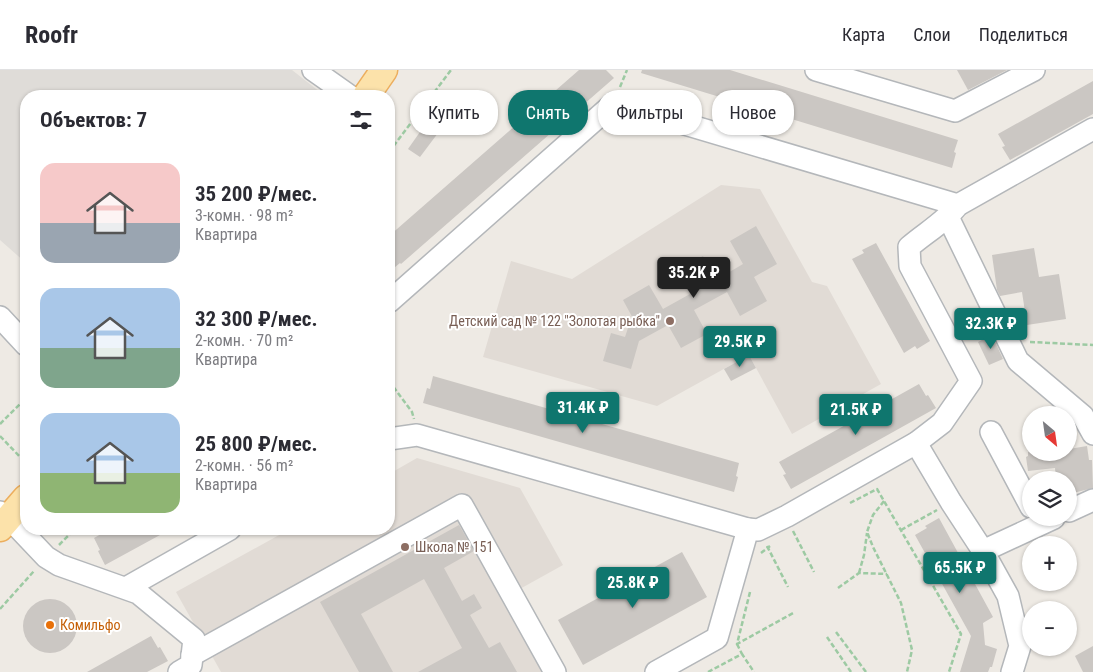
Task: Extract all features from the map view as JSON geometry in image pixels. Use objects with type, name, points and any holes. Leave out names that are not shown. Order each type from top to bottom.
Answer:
[{"type":"main road","points":[[370,90],[384,70]]},
{"type":"main road","points":[[3,520],[20,504]]},
{"type":"lane","points":[[313,70],[341,90]]},
{"type":"lane","points":[[816,70],[955,111],[1034,70]]},
{"type":"lane","points":[[395,297],[614,103],[953,211],[1018,361],[1083,416],[1093,434]]},
{"type":"lane","points":[[395,437],[417,435],[762,537],[789,528],[916,443],[942,423],[971,381],[910,266],[909,247],[953,211],[1093,128]]},
{"type":"lane","points":[[0,317],[20,339]]},
{"type":"lane","points":[[991,432],[1022,484]]},
{"type":"lane","points":[[916,443],[1008,596],[1020,646],[1012,672]]},
{"type":"lane","points":[[1077,507],[1093,500]]},
{"type":"lane","points":[[189,666],[462,505],[555,672]]},
{"type":"lane","points":[[3,520],[20,535]]},
{"type":"lane","points":[[983,552],[1025,526]]},
{"type":"lane","points":[[20,535],[46,557],[59,565],[138,592],[194,638],[189,666]]},
{"type":"lane","points":[[126,588],[219,535]]},
{"type":"lane","points":[[656,672],[717,638],[762,537]]},
{"type":"path","points":[[395,144],[451,70]]},
{"type":"path","points":[[1008,341],[1093,345]]},
{"type":"path","points":[[395,389],[412,412],[417,435]]},
{"type":"path","points":[[0,424],[20,404]]},
{"type":"path","points":[[0,436],[20,457]]},
{"type":"path","points":[[844,506],[877,489],[961,634],[949,672]]},
{"type":"path","points":[[859,573],[867,532],[874,516],[884,501]]},
{"type":"path","points":[[901,530],[951,502]]},
{"type":"path","points":[[789,528],[814,572]]},
{"type":"path","points":[[867,532],[872,547],[901,603],[912,650],[907,672]]},
{"type":"path","points":[[758,561],[762,537]]},
{"type":"path","points":[[762,537],[788,587]]},
{"type":"path","points":[[0,609],[46,557]]},
{"type":"path","points":[[838,588],[859,573],[887,574]]},
{"type":"path","points":[[751,589],[737,644],[795,612]]},
{"type":"path","points":[[836,632],[866,672]]},
{"type":"path","points":[[826,637],[851,672]]},
{"type":"path","points":[[708,672],[742,654],[754,672]]},
{"type":"shaded area","points":[[0,70],[292,70],[317,90],[20,90],[20,258],[0,240]]},
{"type":"shaded area","name":"Детский сад № 122 \"Золотая рыбка\"","points":[[721,185],[760,189],[812,282],[827,286],[881,384],[792,434],[749,355],[657,406],[483,357],[511,261],[572,279]]},
{"type":"shaded area","name":"Школа № 151","points":[[417,458],[520,488],[563,565],[518,590],[564,672],[221,672],[176,592],[279,535],[395,535],[395,471]]},
{"type":"building","points":[[579,70],[606,70],[614,78],[588,101],[588,90],[556,90]]},
{"type":"building","points":[[642,70],[730,70],[958,140],[952,168],[794,120],[794,90],[712,90],[712,95],[702,90],[641,73]]},
{"type":"building","points":[[957,70],[1007,70],[968,90]]},
{"type":"building","points":[[1093,81],[1093,114],[1010,160],[1002,147],[1005,146],[998,134]]},
{"type":"building","points":[[508,132],[508,135],[549,135],[401,264],[395,267],[395,231]]},
{"type":"building","points":[[418,135],[436,135],[420,157],[408,149]]},
{"type":"building","points":[[756,226],[777,264],[754,277],[767,301],[740,316],[727,292],[694,310],[707,334],[681,348],[668,325],[639,341],[631,369],[603,361],[611,333],[625,337],[628,328],[636,324],[623,300],[649,285],[663,309],[690,294],[677,270],[703,256],[716,280],[743,264],[730,241]]},
{"type":"building","points":[[876,243],[930,341],[917,349],[915,346],[904,353],[852,259],[864,253],[862,250]]},
{"type":"building","points":[[1034,248],[1039,277],[1059,274],[1066,319],[1027,325],[1022,292],[1000,296],[997,290],[992,255]]},
{"type":"building","points":[[992,335],[1003,359],[989,365],[978,342]]},
{"type":"building","points":[[749,355],[756,368],[731,381],[724,369]]},
{"type":"building","points":[[433,376],[739,463],[734,492],[423,403],[427,388],[430,389]]},
{"type":"building","points":[[919,384],[936,408],[791,489],[783,475],[786,474],[779,462]]},
{"type":"building","points":[[1087,446],[1089,460],[1092,460],[1093,488],[1077,492],[1077,471],[1055,471],[1055,468],[1028,471],[1027,461],[1078,461],[1078,448]]},
{"type":"building","points":[[939,518],[993,617],[983,623],[985,645],[997,649],[992,667],[990,667],[988,672],[960,672],[971,636],[915,535],[927,528],[925,526]]},
{"type":"building","points":[[459,525],[474,551],[444,568],[462,601],[474,594],[482,608],[470,615],[489,648],[500,642],[517,672],[418,672],[462,648],[424,579],[361,614],[393,672],[359,672],[320,602]]},
{"type":"building","points":[[99,535],[160,535],[105,565],[94,538]]},
{"type":"building","points":[[682,552],[707,597],[583,665],[558,620]]},
{"type":"building","name":"Комильфо","points":[[45,599],[55,599],[65,603],[73,611],[77,626],[73,641],[65,649],[55,653],[45,653],[35,649],[27,641],[23,631],[23,621],[27,611],[35,603]]},
{"type":"building","points":[[151,636],[168,661],[147,672],[87,672]]},
{"type":"building","points":[[1093,646],[1093,672],[1083,672],[1075,656]]},
{"type":"place","name":"Детский сад № 122 \"Золотая рыбка\"","points":[[670,321]]},
{"type":"place","name":"Школа № 151","points":[[405,547]]},
{"type":"place","name":"Комильфо","points":[[50,625]]}]
